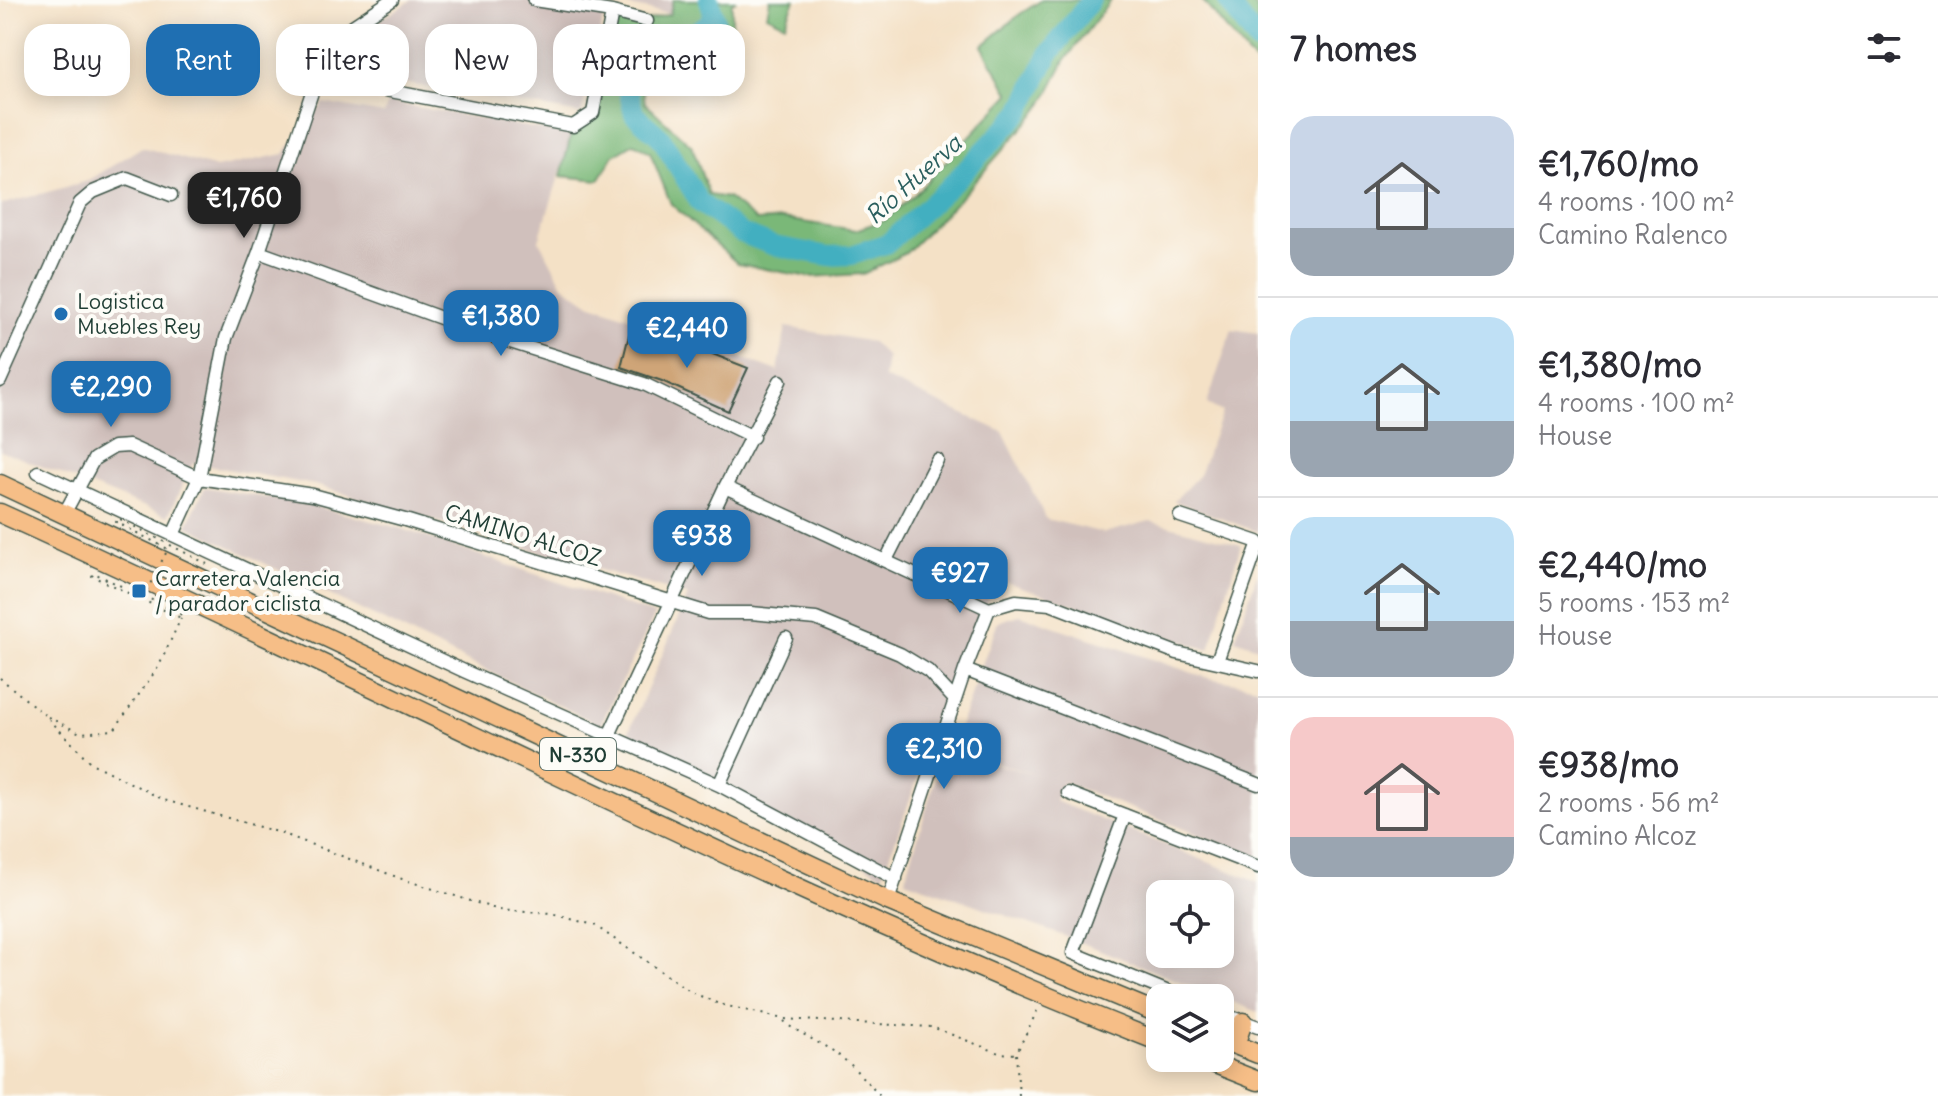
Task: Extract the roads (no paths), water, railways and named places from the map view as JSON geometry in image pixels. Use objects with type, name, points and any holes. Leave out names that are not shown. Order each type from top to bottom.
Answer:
[{"type":"highway","name":"N-330","points":[[0,484],[888,901],[1146,1008]]},
{"type":"highway","name":"N-330","points":[[0,513],[800,889],[1042,996],[1146,1037]]},
{"type":"highway","points":[[1234,1037],[1251,1024]]},
{"type":"highway","points":[[1234,1044],[1258,1054]]},
{"type":"highway","points":[[1234,1071],[1258,1081]]},
{"type":"street","points":[[356,24],[392,0]]},
{"type":"street","points":[[534,0],[612,12],[647,21]]},
{"type":"street","points":[[409,95],[573,126],[593,113],[612,12]]},
{"type":"street","points":[[173,535],[199,478],[226,338],[259,252],[311,96]]},
{"type":"street","points":[[0,381],[80,203],[93,192],[127,178],[171,195]]},
{"type":"street","points":[[259,252],[485,334],[644,384],[753,437]]},
{"type":"street","points":[[596,763],[725,487],[780,381]]},
{"type":"street","name":"CAMINO ALCOZ","points":[[64,514],[94,459],[106,451],[129,446],[199,478],[313,495],[708,613],[816,619],[900,654],[928,671],[955,700]]},
{"type":"street","points":[[886,560],[937,460]]},
{"type":"street","points":[[38,472],[719,785],[896,879]]},
{"type":"street","points":[[725,487],[989,609],[1016,601],[1050,604],[1177,653],[1258,671]]},
{"type":"street","points":[[1180,516],[1258,544],[1217,661]]},
{"type":"street","points":[[888,901],[965,670],[989,609]]},
{"type":"street","points":[[719,785],[786,638]]},
{"type":"street","points":[[965,670],[1258,784]]},
{"type":"street","points":[[1068,793],[1258,867]]},
{"type":"street","points":[[1125,815],[1073,953],[1149,984]]},
{"type":"waterway","name":"Río Huerva","points":[[709,0],[715,18],[671,52],[652,50],[634,58],[629,68],[628,89],[634,114],[661,138],[700,203],[741,233],[774,246],[829,256],[852,255],[888,243],[954,182],[1021,111],[1049,54],[1091,0]]},
{"type":"waterway","name":"Río Huerva","points":[[1227,0],[1258,42]]},
{"type":"place","name":"Logistica Muebles Rey","points":[[61,314]]},
{"type":"place","name":"Carretera Valencia / parador ciclista","points":[[139,591]]}]
